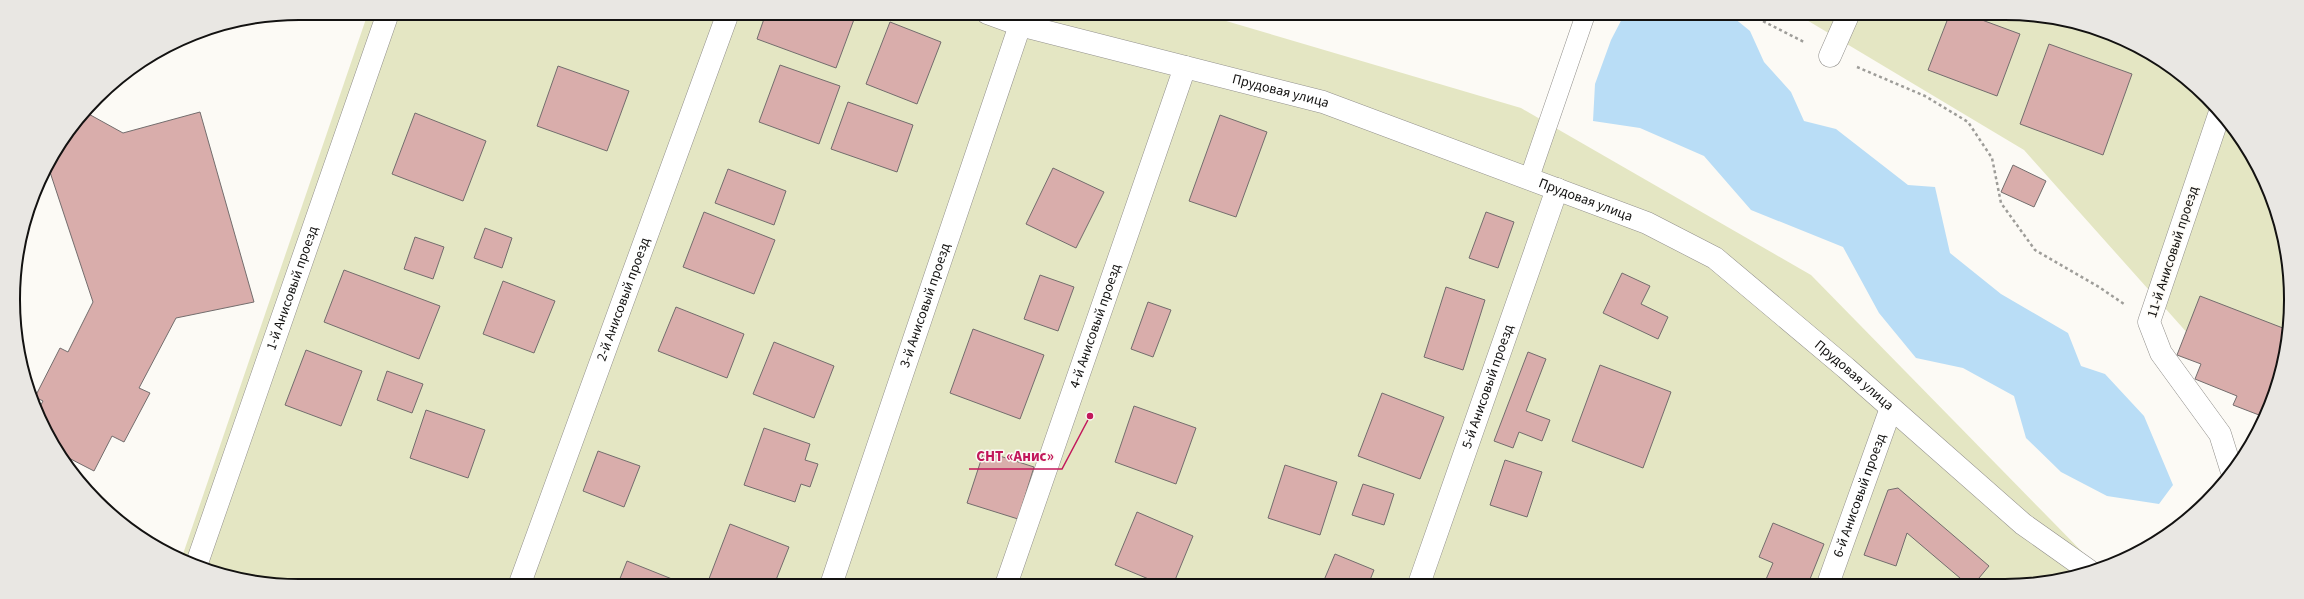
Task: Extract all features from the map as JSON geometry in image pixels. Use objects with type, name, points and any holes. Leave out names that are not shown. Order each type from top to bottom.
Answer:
[{"type":"street","name":"1-й Анисовый проезд","points":[[198,560],[386,20]]},
{"type":"street","name":"2-й Анисовый проезд","points":[[521,579],[725,20]]},
{"type":"street","name":"Прудовая улица","points":[[1006,20],[1020,25],[1323,102],[1647,223],[1716,258],[1891,408],[2023,524],[2084,567]]},
{"type":"street","points":[[1830,56],[1845,20]]},
{"type":"street","name":"3-й Анисовый проезд","points":[[833,579],[1020,25]]},
{"type":"street","name":"4-й Анисовый проезд","points":[[1008,579],[1185,67]]},
{"type":"street","name":"11-й Анисовый проезд","points":[[2218,119],[2148,322],[2161,352],[2220,434],[2230,465]]},
{"type":"street","name":"5-й Анисовый проезд","points":[[1421,579],[1557,189]]},
{"type":"street","name":"6-й Анисовый проезд","points":[[1830,579],[1891,408]]},
{"type":"lane","points":[[1529,179],[1584,20]]},
{"type":"path","points":[[1761,20],[1830,56],[1925,96],[1968,122],[1992,158],[2001,203],[2035,250],[2099,287],[2148,322]]},
{"type":"green space","points":[[366,20],[1223,20],[1521,108],[1811,275],[2094,564],[2059,574],[2041,577],[2004,579],[300,579],[263,577],[245,574],[210,564],[183,553]]},
{"type":"green space","points":[[1807,20],[2004,20],[2041,22],[2059,25],[2094,35],[2128,49],[2160,67],[2189,89],[2215,115],[2247,160],[2263,193],[2279,245],[2282,263],[2284,300],[2282,336],[2274,372],[2259,414],[2024,150]]},
{"type":"water","points":[[1621,20],[1737,20],[1750,31],[1764,62],[1791,92],[1804,121],[1836,129],[1908,185],[1935,187],[1950,253],[2001,294],[2068,333],[2081,366],[2105,374],[2144,416],[2173,485],[2159,504],[2107,496],[2061,472],[2026,438],[2014,396],[1963,368],[1916,358],[1879,313],[1843,247],[1751,210],[1704,156],[1640,128],[1593,121],[1595,84],[1611,40]]},
{"type":"building","points":[[764,20],[854,20],[836,68],[757,39]]},
{"type":"building","points":[[1947,20],[1982,20],[2020,34],[1997,96],[1928,70]]},
{"type":"building","points":[[890,22],[941,42],[917,104],[866,84]]},
{"type":"building","points":[[2049,44],[2132,74],[2103,155],[2020,124]]},
{"type":"building","points":[[780,65],[840,86],[819,144],[759,122]]},
{"type":"building","points":[[558,66],[629,91],[607,151],[537,126]]},
{"type":"building","points":[[848,102],[913,125],[897,172],[831,149]]},
{"type":"building","points":[[200,112],[254,302],[176,318],[139,388],[150,393],[124,442],[112,436],[94,471],[69,458],[57,439],[41,406],[43,401],[38,399],[37,394],[60,348],[68,352],[93,302],[50,173],[57,160],[90,114],[123,133]]},
{"type":"building","points":[[415,113],[486,141],[463,201],[392,174]]},
{"type":"building","points":[[1220,115],[1267,132],[1236,217],[1189,201]]},
{"type":"building","points":[[2013,165],[2046,181],[2034,207],[2001,192]]},
{"type":"building","points":[[1053,168],[1104,192],[1076,248],[1026,224]]},
{"type":"building","points":[[728,169],[786,191],[774,225],[715,203]]},
{"type":"building","points":[[704,212],[775,240],[754,294],[683,267]]},
{"type":"building","points":[[1486,212],[1514,222],[1498,268],[1469,258]]},
{"type":"building","points":[[485,228],[512,238],[502,268],[474,258]]},
{"type":"building","points":[[415,237],[444,247],[433,279],[404,269]]},
{"type":"building","points":[[344,270],[440,306],[419,359],[324,322]]},
{"type":"building","points":[[1622,273],[1650,286],[1641,304],[1668,317],[1658,339],[1603,313]]},
{"type":"building","points":[[1040,275],[1074,287],[1058,331],[1024,319]]},
{"type":"building","points":[[503,281],[555,301],[534,353],[483,334]]},
{"type":"building","points":[[1446,287],[1485,300],[1463,370],[1424,357]]},
{"type":"building","points":[[2200,296],[2282,328],[2279,354],[2269,389],[2259,415],[2233,405],[2237,396],[2195,379],[2201,364],[2177,355]]},
{"type":"building","points":[[1148,302],[1171,310],[1153,357],[1131,349]]},
{"type":"building","points":[[676,307],[744,334],[727,378],[658,351]]},
{"type":"building","points":[[973,329],[1044,355],[1020,419],[950,393]]},
{"type":"building","points":[[774,342],[834,366],[814,418],[753,394]]},
{"type":"building","points":[[306,350],[362,371],[341,426],[285,405]]},
{"type":"building","points":[[1528,352],[1546,359],[1526,411],[1550,420],[1542,441],[1519,432],[1513,448],[1494,441]]},
{"type":"building","points":[[1600,365],[1671,392],[1643,468],[1572,441]]},
{"type":"building","points":[[387,371],[423,384],[412,413],[377,400]]},
{"type":"building","points":[[1382,393],[1444,417],[1420,479],[1358,456]]},
{"type":"building","points":[[1134,406],[1196,428],[1176,484],[1115,462]]},
{"type":"building","points":[[426,410],[485,430],[468,478],[410,458]]},
{"type":"building","points":[[764,428],[810,444],[805,460],[818,464],[810,487],[801,484],[795,502],[744,485]]},
{"type":"building","points":[[598,451],[640,466],[624,507],[583,491]]},
{"type":"building","points":[[984,451],[1034,467],[1018,519],[967,503]]},
{"type":"building","points":[[1505,460],[1542,472],[1527,517],[1490,505]]},
{"type":"building","points":[[1285,465],[1337,482],[1320,535],[1268,518]]},
{"type":"building","points":[[1363,484],[1394,494],[1384,525],[1352,515]]},
{"type":"building","points":[[1898,488],[1989,566],[1978,579],[1961,579],[1907,533],[1896,566],[1864,555],[1888,490]]},
{"type":"building","points":[[1137,512],[1193,536],[1175,579],[1149,579],[1115,565]]},
{"type":"building","points":[[1773,523],[1824,544],[1810,579],[1766,579],[1773,563],[1759,557]]},
{"type":"building","points":[[730,524],[789,547],[776,579],[709,579]]},
{"type":"building","points":[[1335,554],[1374,570],[1370,579],[1325,579]]},
{"type":"building","points":[[627,561],[672,579],[620,579]]},
{"type":"place","name":"СНТ «Анис»","points":[[1090,416]]}]
